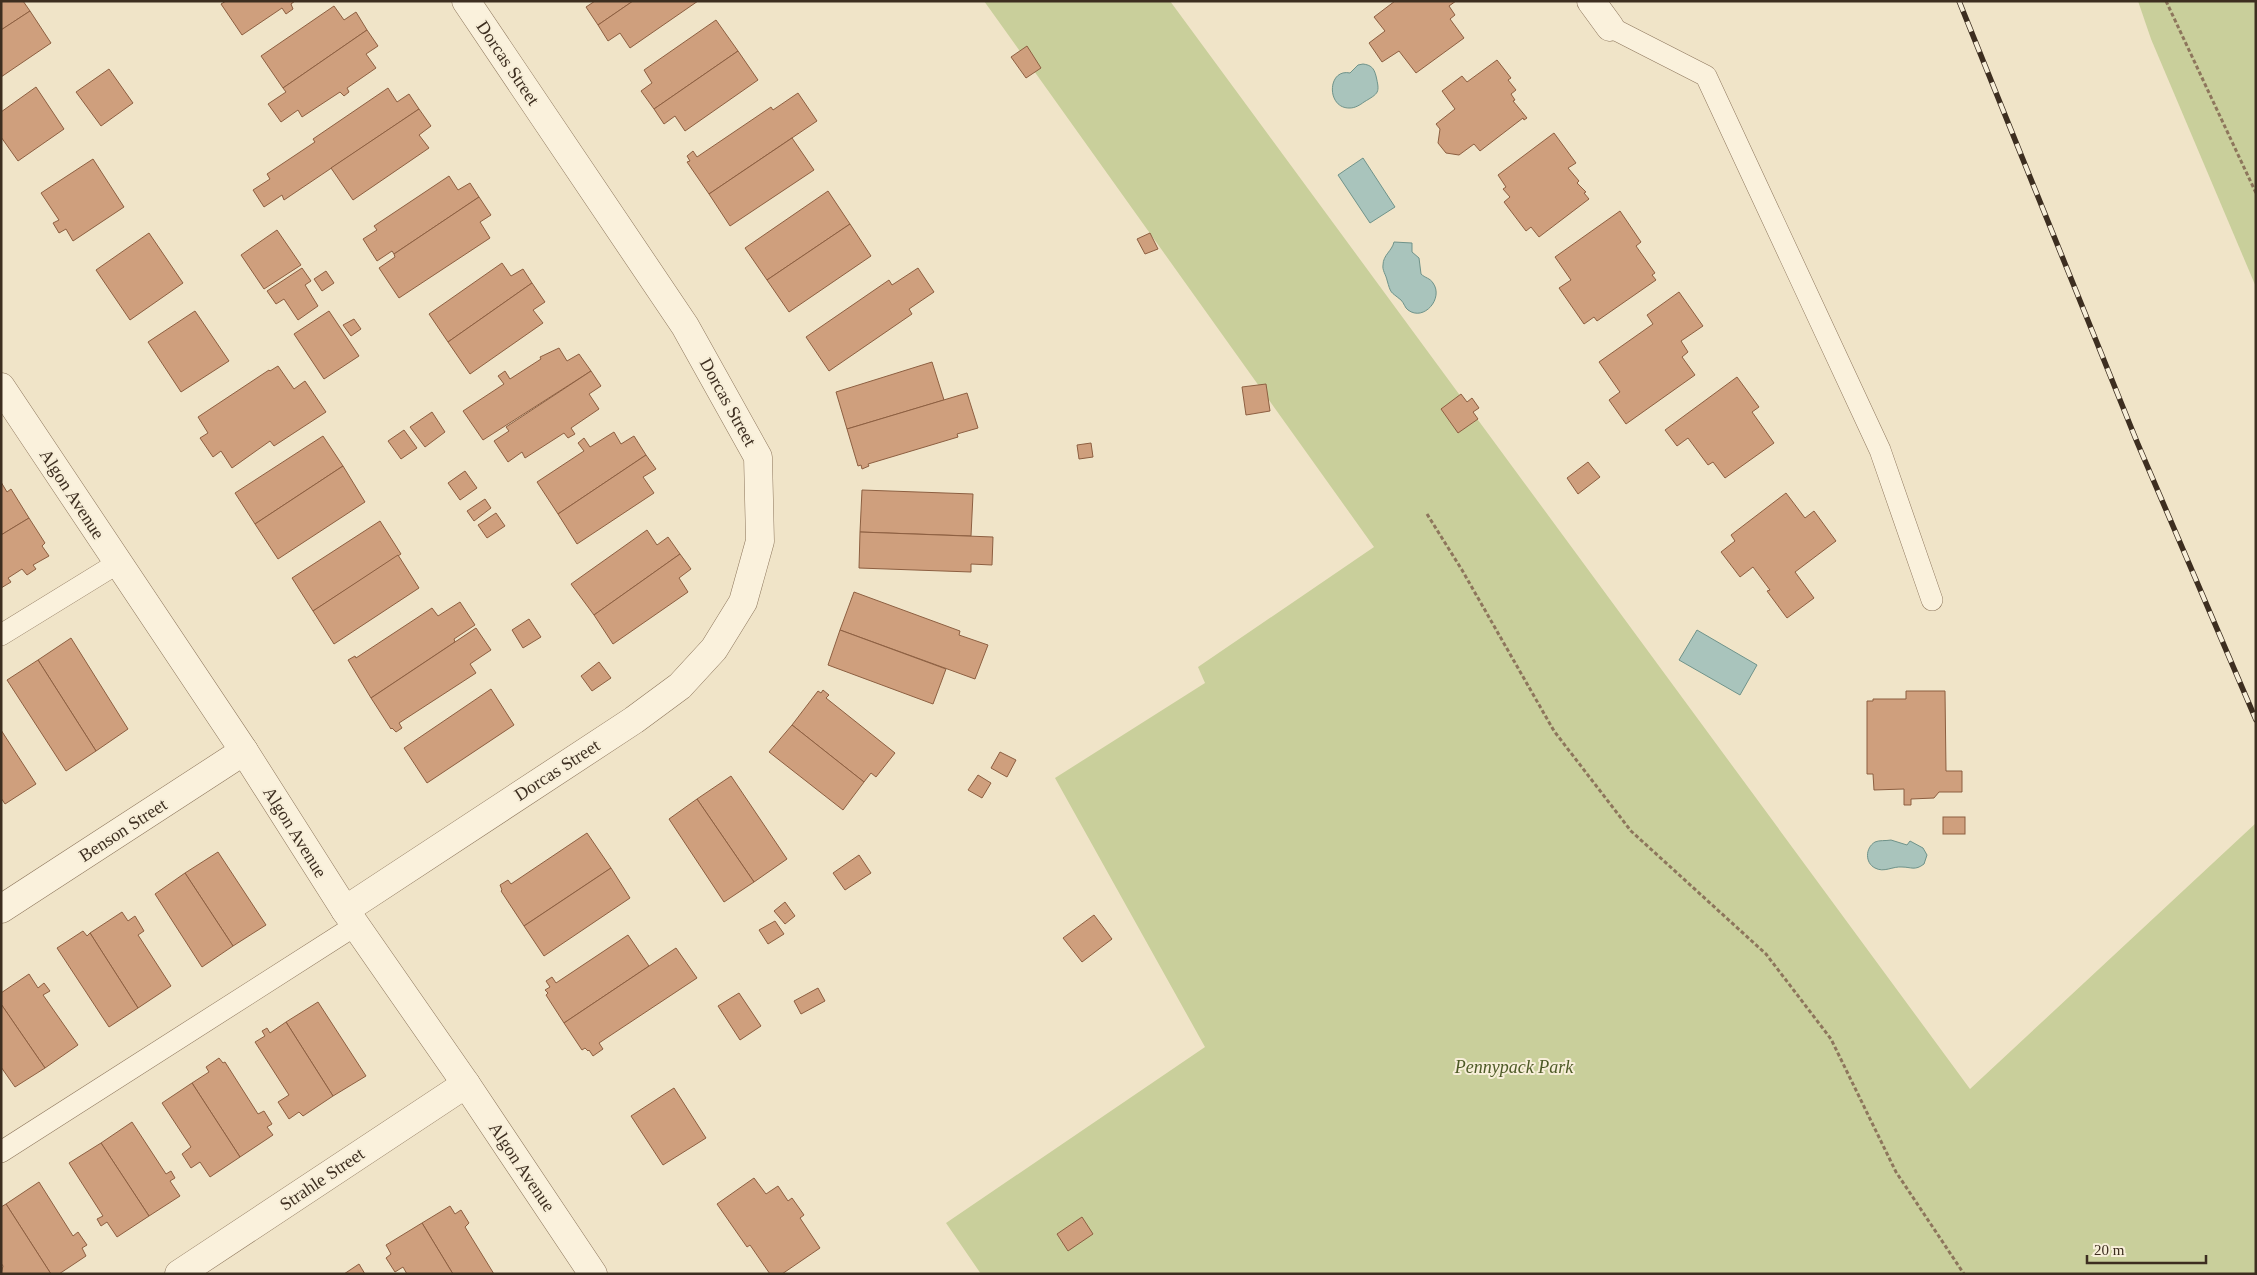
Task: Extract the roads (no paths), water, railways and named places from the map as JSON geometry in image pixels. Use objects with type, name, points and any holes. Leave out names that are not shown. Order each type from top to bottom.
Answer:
[{"type":"street","name":"Dorcas Street","points":[[350,918],[680,686],[714,649],[743,602],[760,541],[758,457],[685,326],[466,1]]},
{"type":"street","points":[[1591,1],[1610,27]]},
{"type":"street","name":"Algon Avenue","points":[[1,387],[244,752],[350,918],[466,1084],[593,1274]]},
{"type":"street","name":"Benson Street","points":[[1,908],[244,752]]},
{"type":"street","name":"Strahle Street","points":[[178,1274],[466,1084]]},
{"type":"lane","points":[[1610,27],[1706,76],[1880,450],[1932,600]]},
{"type":"lane","points":[[1,635],[118,563]]},
{"type":"lane","points":[[1,1152],[350,918]]},
{"type":"water","points":[[1363,64],[1372,67],[1374,71],[1378,86],[1377,92],[1373,97],[1356,107],[1342,107],[1333,96],[1334,82],[1337,76],[1342,73],[1350,73],[1358,65]]},
{"type":"water","points":[[1363,158],[1395,207],[1370,223],[1338,175]]},
{"type":"water","points":[[1394,242],[1412,243],[1412,252],[1419,258],[1421,274],[1433,283],[1436,289],[1434,301],[1426,311],[1414,313],[1408,310],[1390,290],[1383,262]]},
{"type":"water","points":[[1697,630],[1757,665],[1740,695],[1679,660]]},
{"type":"water","points":[[1891,840],[1907,845],[1910,841],[1923,848],[1927,855],[1924,864],[1915,868],[1899,867],[1882,870],[1872,866],[1868,859],[1869,848],[1877,841]]},
{"type":"railway","points":[[1959,1],[2137,442],[2256,720]]},
{"type":"park label","name":"Pennypack Park","points":[[1514,1067]]}]
